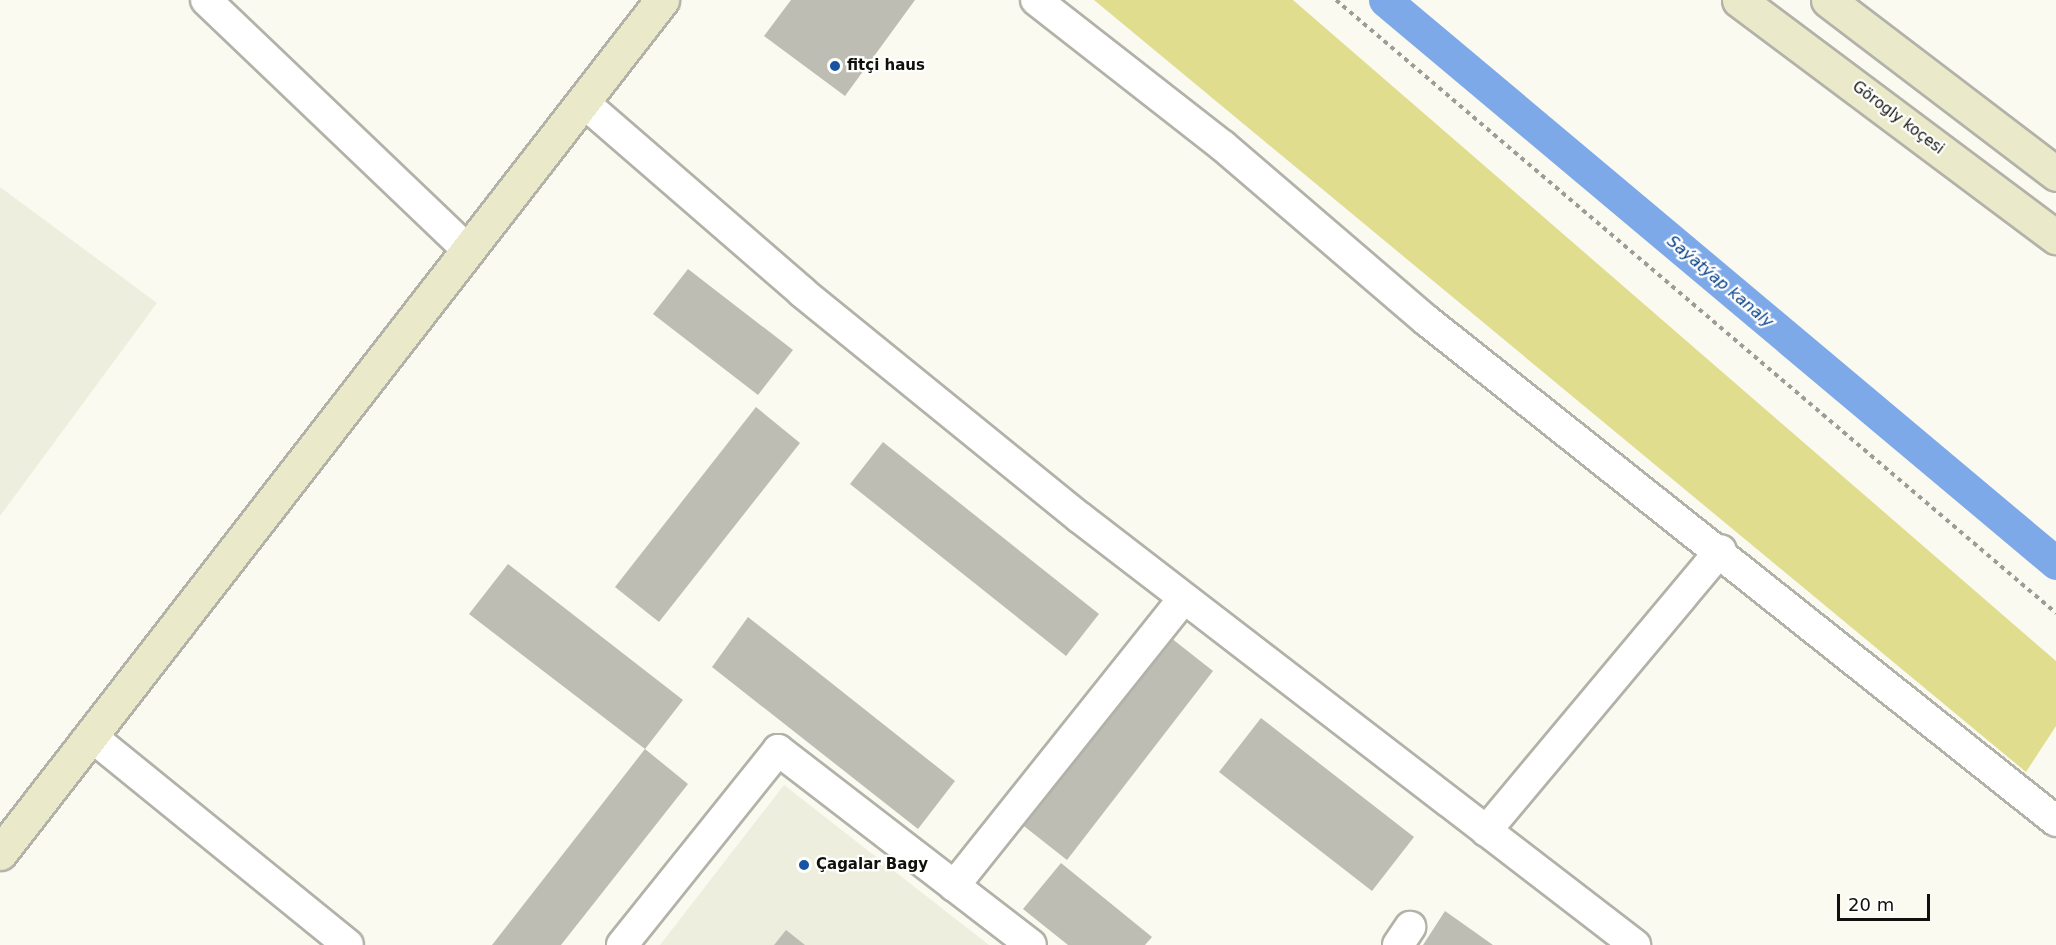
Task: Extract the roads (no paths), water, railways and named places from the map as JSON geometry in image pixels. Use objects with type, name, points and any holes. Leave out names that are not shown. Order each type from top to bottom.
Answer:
[{"type":"street","points":[[206,0],[468,250]]},
{"type":"street","points":[[0,853],[662,0]]},
{"type":"street","points":[[1036,0],[1223,146],[1426,320],[1721,550],[2056,821]]},
{"type":"street","name":"Görogly koçesi","points":[[1739,0],[2056,237]]},
{"type":"street","points":[[1828,0],[2056,174]]},
{"type":"street","points":[[583,102],[802,292],[1183,599],[1635,945]]},
{"type":"street","points":[[1486,831],[1721,550]]},
{"type":"street","points":[[954,886],[1183,599]]},
{"type":"street","points":[[91,736],[348,945]]},
{"type":"street","points":[[622,945],[778,750],[1031,945]]},
{"type":"waterway","name":"Saýatýap kanaly","points":[[1385,0],[2056,563]]},
{"type":"place","name":"fitçi haus","points":[[835,66]]},
{"type":"place","name":"Çagalar Bagy","points":[[804,865]]}]
